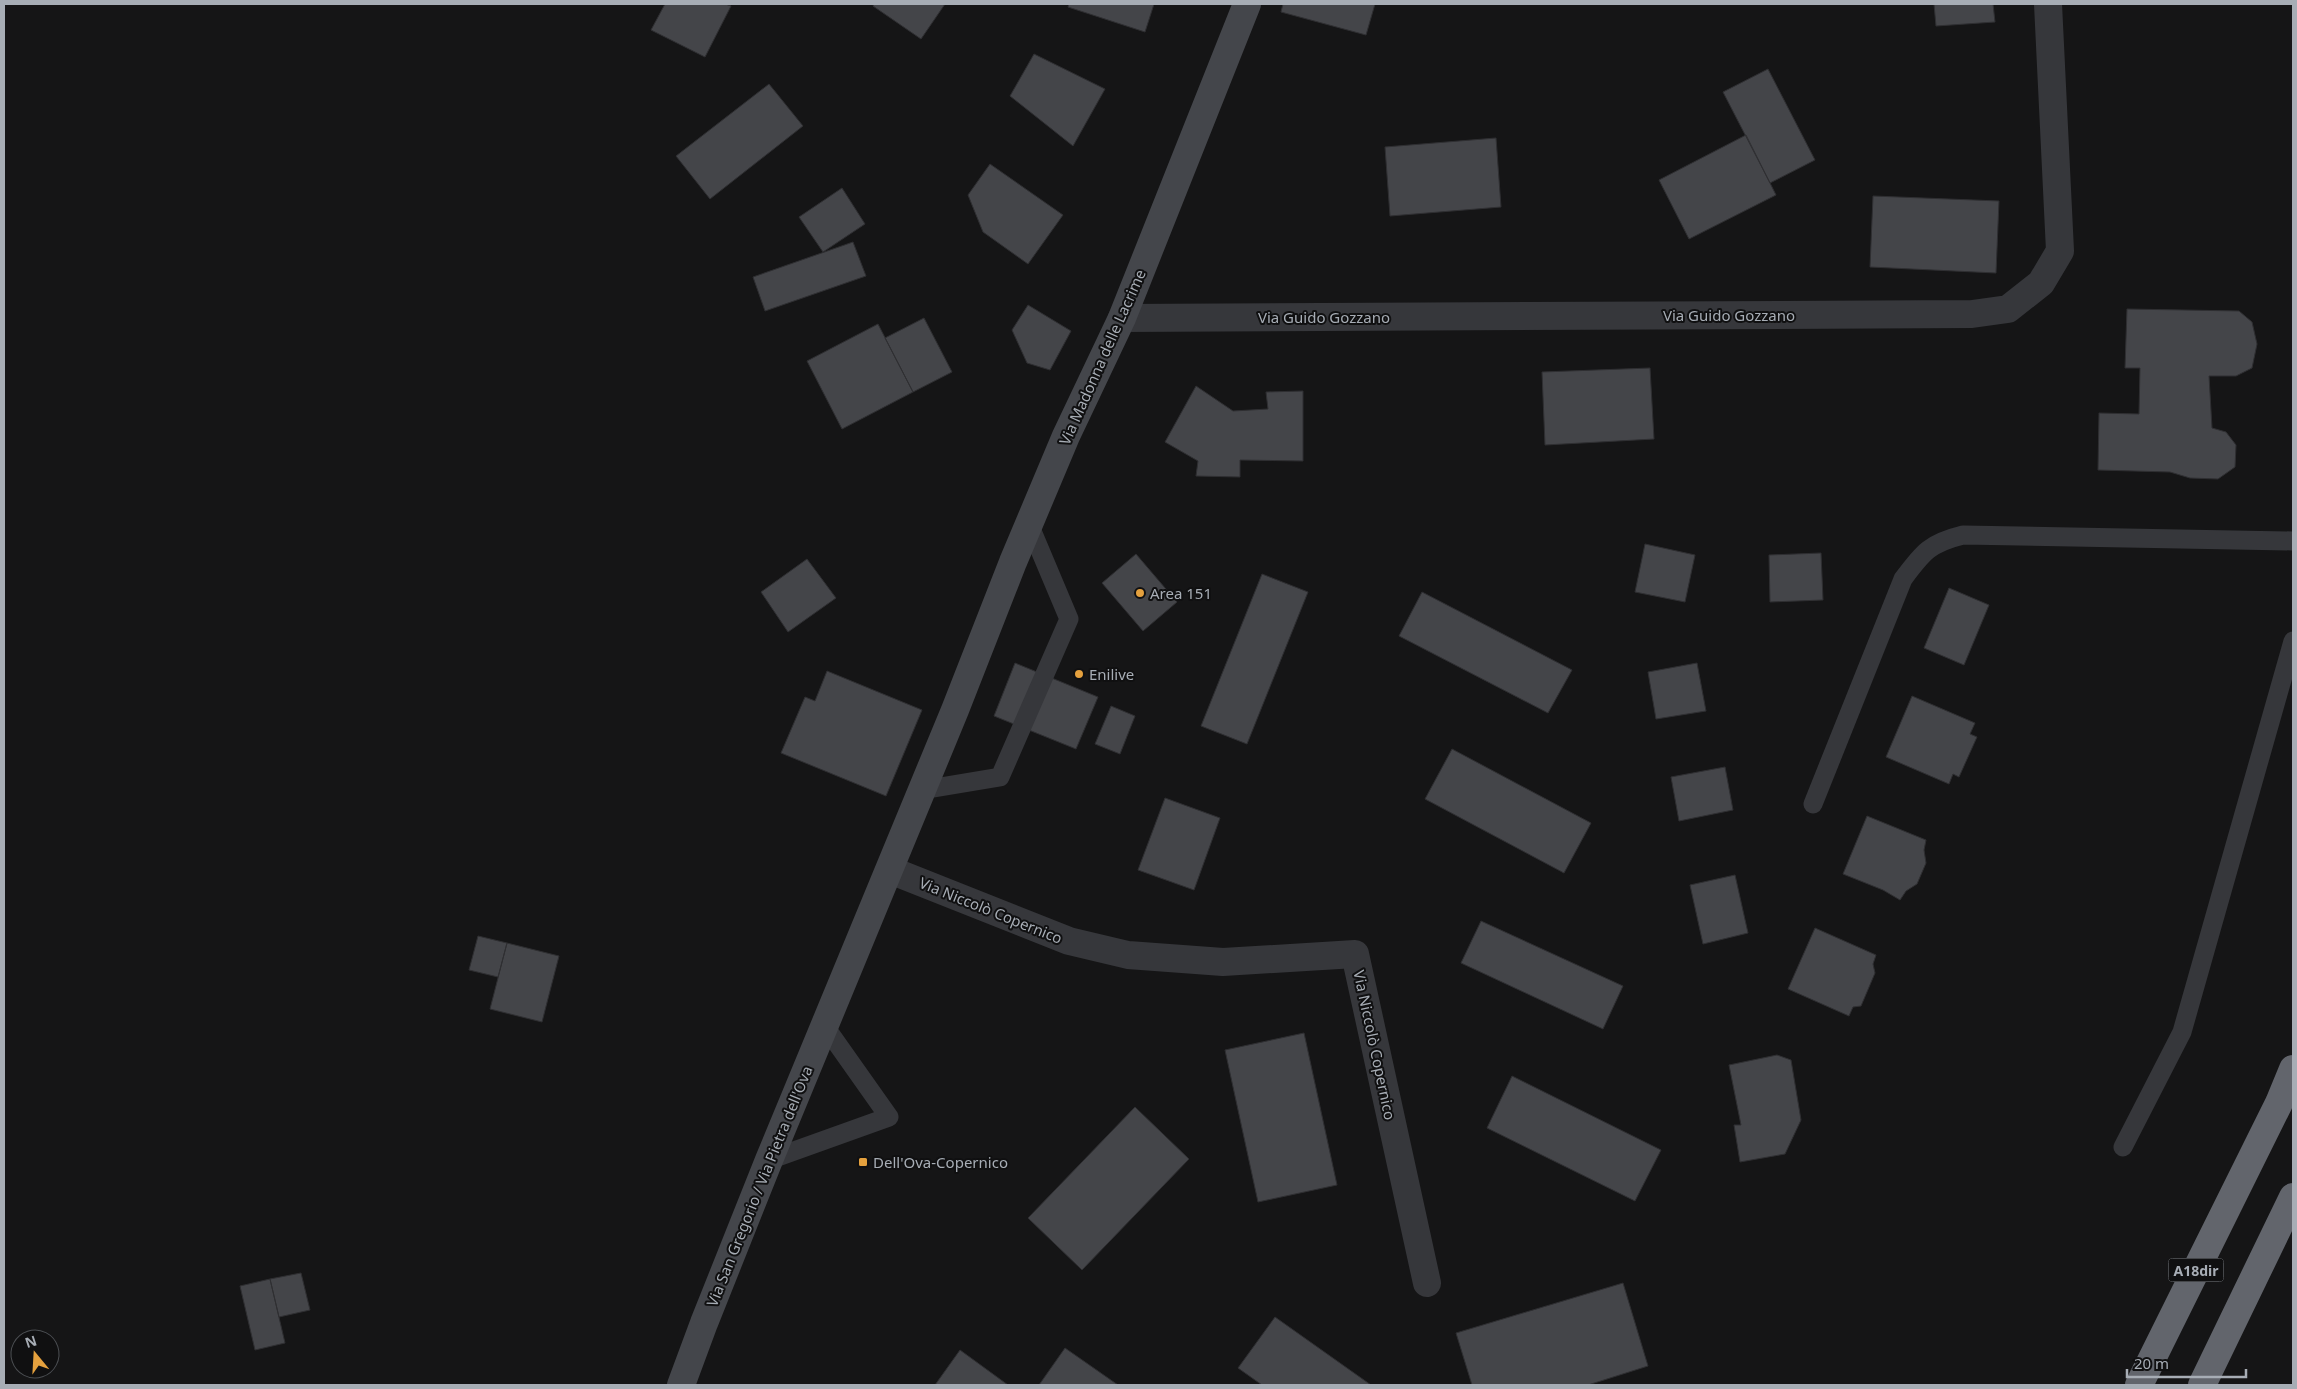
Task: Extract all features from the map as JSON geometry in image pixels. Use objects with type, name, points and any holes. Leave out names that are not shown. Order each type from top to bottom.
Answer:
[{"type":"highway","name":"A18dir","points":[[2139,1385],[2274,1112],[2293,1069]]},
{"type":"highway","points":[[2202,1385],[2293,1197]]},
{"type":"main road","name":"Via Madonna delle Lacrime","points":[[890,870],[1029,524],[1066,436],[1122,318],[1247,4]]},
{"type":"main road","name":"Via San Gregorio / Via Pietra dell'Ova","points":[[681,1385],[704,1322],[769,1160],[890,870]]},
{"type":"street","name":"Via Guido Gozzano","points":[[1122,318],[1972,314],[2008,309],[2041,283],[2060,251],[2048,4]]},
{"type":"street","name":"Via Niccolò Copernico","points":[[890,870],[1069,941],[1128,955],[1223,962],[1355,954],[1427,1283]]},
{"type":"lane","points":[[922,790],[1000,777],[1069,619],[1029,524]]},
{"type":"lane","points":[[1813,804],[1903,579],[1919,558],[1940,541],[1963,535],[2293,541]]},
{"type":"lane","points":[[2123,1147],[2182,1032],[2293,641]]},
{"type":"lane","points":[[769,1160],[889,1117],[824,1025]]},
{"type":"building","points":[[665,4],[725,4],[731,6],[705,57],[651,30]]},
{"type":"building","points":[[874,4],[945,4],[921,39],[873,6]]},
{"type":"building","points":[[1069,4],[1154,4],[1145,32],[1068,7]]},
{"type":"building","points":[[1283,4],[1375,4],[1366,35],[1281,12]]},
{"type":"building","points":[[1934,4],[1993,4],[1995,22],[1936,26]]},
{"type":"building","points":[[1034,54],[1105,89],[1073,146],[1010,96]]},
{"type":"building","points":[[1768,69],[1815,160],[1770,183],[1723,92]]},
{"type":"building","points":[[769,84],[803,126],[710,199],[676,156]]},
{"type":"building","points":[[1746,135],[1776,195],[1689,239],[1659,180]]},
{"type":"building","points":[[1496,138],[1501,207],[1390,216],[1385,147]]},
{"type":"building","points":[[990,164],[1063,215],[1028,264],[983,232],[968,195]]},
{"type":"building","points":[[842,188],[865,224],[823,252],[799,217]]},
{"type":"building","points":[[1873,196],[1999,201],[1996,273],[1870,267]]},
{"type":"building","points":[[853,242],[866,276],[765,311],[753,277]]},
{"type":"building","points":[[1028,305],[1071,331],[1050,370],[1027,363],[1012,330]]},
{"type":"building","points":[[2127,309],[2239,311],[2252,322],[2257,344],[2252,368],[2236,376],[2209,376],[2212,428],[2226,432],[2236,445],[2235,467],[2218,479],[2190,478],[2170,472],[2098,470],[2099,413],[2139,414],[2140,368],[2125,368]]},
{"type":"building","points":[[924,318],[952,372],[913,392],[885,338]]},
{"type":"building","points":[[878,324],[913,392],[842,429],[807,361]]},
{"type":"building","points":[[1650,368],[1654,439],[1545,445],[1542,372]]},
{"type":"building","points":[[1196,386],[1233,411],[1268,409],[1266,392],[1303,391],[1303,461],[1240,460],[1240,477],[1196,476],[1198,461],[1165,442]]},
{"type":"building","points":[[1645,544],[1695,555],[1685,602],[1635,592]]},
{"type":"building","points":[[1821,553],[1823,600],[1770,602],[1769,555]]},
{"type":"building","name":"Area 151","points":[[1136,554],[1177,602],[1143,631],[1102,583]]},
{"type":"building","points":[[807,559],[836,598],[788,632],[761,592]]},
{"type":"building","points":[[1262,574],[1308,592],[1247,744],[1201,726]]},
{"type":"building","points":[[1949,588],[1989,605],[1964,665],[1924,648]]},
{"type":"building","points":[[1422,592],[1572,670],[1548,713],[1399,636]]},
{"type":"building","points":[[1015,663],[1098,697],[1076,749],[994,716]]},
{"type":"building","points":[[1697,663],[1706,711],[1656,719],[1648,672]]},
{"type":"building","points":[[827,671],[922,710],[886,796],[781,753],[805,697],[815,701]]},
{"type":"building","points":[[1912,696],[1975,723],[1970,734],[1977,737],[1959,777],[1953,774],[1949,784],[1886,757]]},
{"type":"building","points":[[1111,706],[1135,716],[1120,754],[1095,744]]},
{"type":"building","points":[[1452,749],[1591,823],[1564,873],[1425,799]]},
{"type":"building","points":[[1725,767],[1733,810],[1679,821],[1671,777]]},
{"type":"building","points":[[1165,798],[1220,818],[1194,890],[1138,870]]},
{"type":"building","points":[[1867,816],[1926,840],[1924,850],[1926,863],[1917,884],[1906,891],[1900,900],[1883,890],[1843,874]]},
{"type":"building","points":[[1735,875],[1748,933],[1703,944],[1690,885]]},
{"type":"building","points":[[1481,921],[1623,986],[1603,1029],[1461,963]]},
{"type":"building","points":[[1815,928],[1876,955],[1873,964],[1875,973],[1861,1006],[1853,1007],[1849,1016],[1788,989]]},
{"type":"building","points":[[478,936],[507,943],[498,977],[469,970]]},
{"type":"building","points":[[507,943],[559,956],[542,1022],[490,1009]]},
{"type":"building","points":[[1304,1033],[1337,1185],[1258,1202],[1225,1050]]},
{"type":"building","points":[[1777,1055],[1791,1060],[1801,1120],[1785,1154],[1740,1162],[1734,1125],[1741,1125],[1729,1065]]},
{"type":"building","points":[[1512,1076],[1661,1150],[1635,1201],[1487,1128]]},
{"type":"building","points":[[1135,1107],[1189,1159],[1082,1270],[1028,1218]]},
{"type":"building","points":[[301,1273],[310,1310],[279,1317],[270,1279]]},
{"type":"building","points":[[270,1279],[285,1343],[255,1350],[240,1286]]},
{"type":"building","points":[[1623,1283],[1648,1366],[1588,1385],[1472,1385],[1456,1333]]},
{"type":"building","points":[[1275,1317],[1371,1385],[1262,1385],[1238,1368]]},
{"type":"building","points":[[1065,1348],[1118,1385],[1039,1385]]},
{"type":"building","points":[[960,1350],[1008,1385],[935,1385]]},
{"type":"place","name":"Area 151","points":[[1140,593]]},
{"type":"place","name":"Enilive","points":[[1079,674]]},
{"type":"place","name":"Dell'Ova-Copernico","points":[[863,1162]]}]
